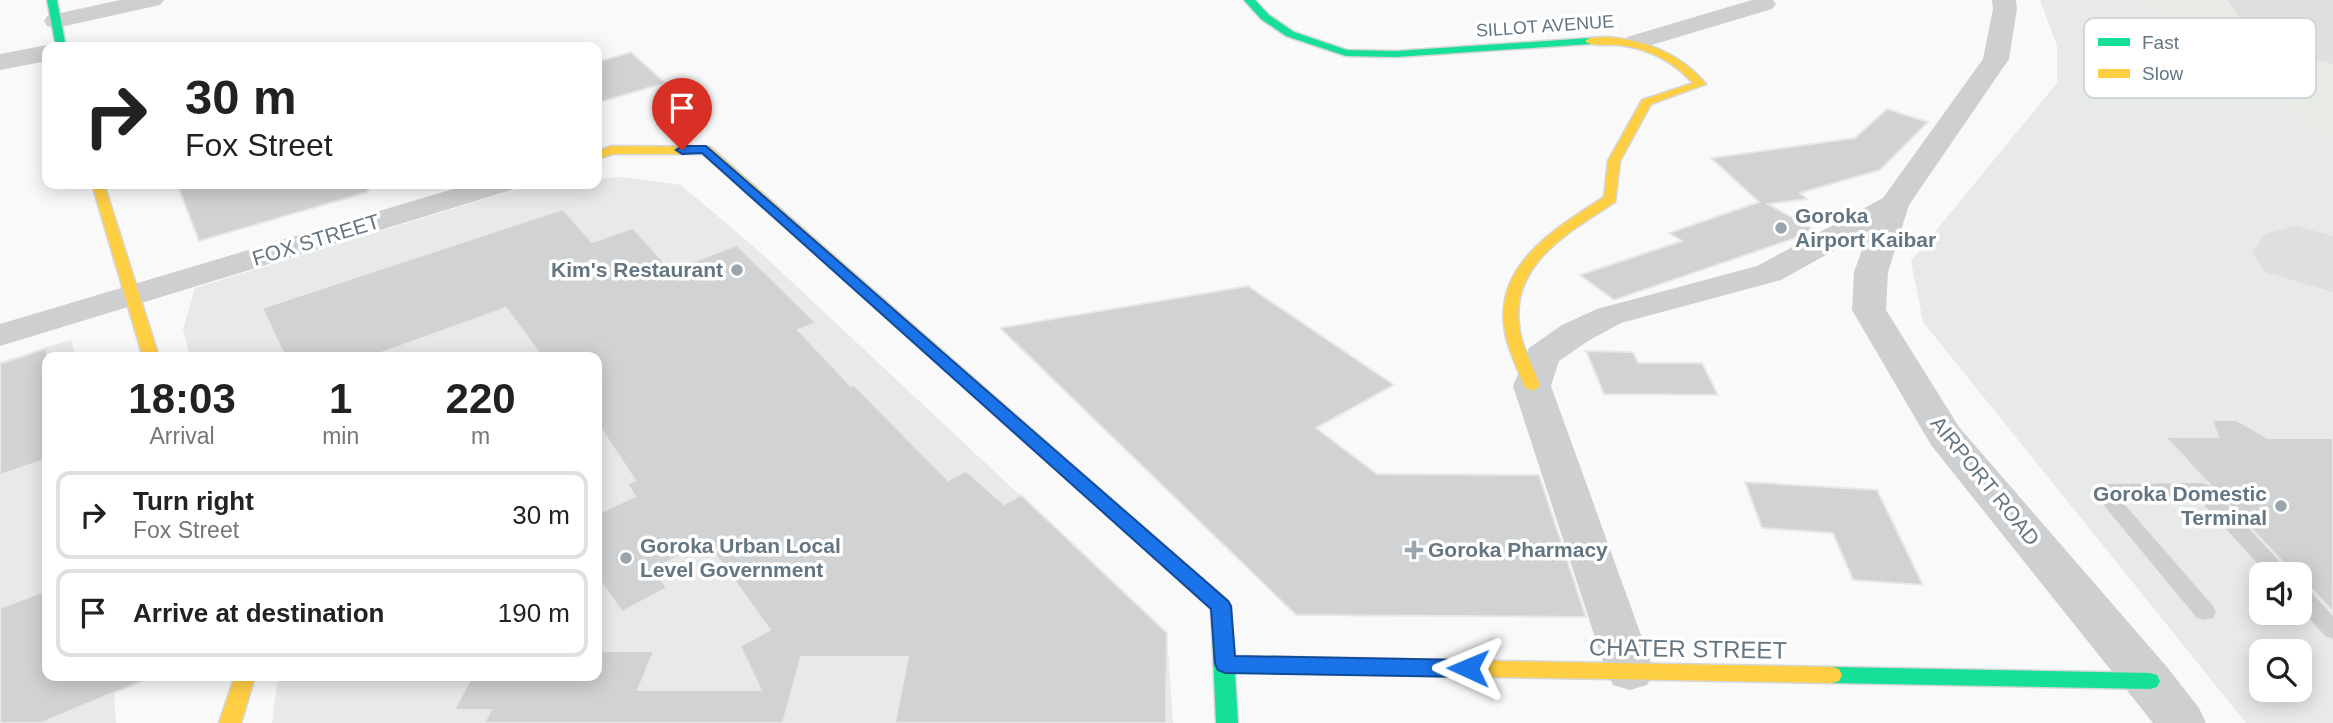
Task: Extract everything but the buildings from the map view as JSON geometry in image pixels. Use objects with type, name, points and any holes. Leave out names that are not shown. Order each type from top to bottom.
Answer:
[{"type":"street","points":[[60,42],[54,10],[152,0]]},
{"type":"street","name":"SILLOT AVENUE","points":[[1249,0],[1265,17],[1290,34],[1346,53],[1396,54],[1614,38],[1636,42],[1690,69],[1700,84],[1646,102],[1614,161],[1610,199],[1550,241],[1522,269],[1511,294],[1510,321],[1532,386]]},
{"type":"street","name":"AIRPORT ROAD","points":[[2004,0],[2005,9],[1996,59],[1894,205],[1871,272],[1869,310],[1945,436],[2150,681],[2181,723]]},
{"type":"street","points":[[1636,42],[1764,4]]},
{"type":"street","points":[[0,62],[42,54]]},
{"type":"street","points":[[602,153],[612,150],[706,150],[1221,606],[1227,723]]},
{"type":"street","points":[[100,189],[149,352]]},
{"type":"street","name":"FOX STREET","points":[[0,335],[485,189]]},
{"type":"street","points":[[1630,671],[1532,386],[1542,356],[1575,333],[1609,316],[1769,273],[1894,205]]},
{"type":"street","name":"CHATER STREET","points":[[1225,664],[2150,681]]},
{"type":"street","points":[[230,723],[243,681]]},
{"type":"lane","points":[[2205,612],[2102,491],[2202,490],[2269,562]]},
{"type":"lane","points":[[2312,607],[2333,630]]},
{"type":"shaded area","points":[[2040,0],[2333,0],[2333,723],[2246,723],[1923,322],[1911,261],[2057,83],[2057,46]]},
{"type":"shaded area","points":[[2140,0],[2279,0],[2311,18],[2167,18]]},
{"type":"shaded area","points":[[2316,21],[2333,30],[2333,140],[2273,99],[2316,98]]},
{"type":"shaded area","points":[[622,177],[681,185],[761,253],[1167,633],[1173,723],[272,723],[277,681],[602,681],[602,352],[189,352],[183,330],[195,288],[518,189],[602,189],[602,179]]},
{"type":"shaded area","points":[[71,340],[75,352],[42,352],[42,681],[113,681],[116,723],[0,723],[0,362]]},
{"type":"taxiway","points":[[2296,253],[2333,265]]},
{"type":"runway","points":[[2307,0],[2333,15]]},
{"type":"traffic: fast","points":[[52,0],[60,42]]},
{"type":"traffic: fast","points":[[1249,0],[1265,17],[1290,34],[1346,53],[1396,54],[1590,41]]},
{"type":"traffic: fast","points":[[1072,474],[1221,606],[1227,723]]},
{"type":"traffic: fast","points":[[1832,675],[2150,681]]},
{"type":"traffic: slow","points":[[1532,386],[1512,332],[1511,302],[1516,283],[1527,265],[1557,235],[1610,199],[1614,161],[1646,102],[1700,84],[1677,63],[1651,49],[1621,42],[1590,41]]},
{"type":"traffic: slow","points":[[602,153],[612,150],[706,150],[1072,474]]},
{"type":"traffic: slow","points":[[100,189],[149,352]]},
{"type":"traffic: slow","points":[[1225,664],[1832,675]]},
{"type":"traffic: slow","points":[[230,723],[243,681]]},
{"type":"place","name":"Goroka Airport Kaibar","points":[[1781,228]]},
{"type":"place","name":"Kim's Restaurant","points":[[737,270]]},
{"type":"place","name":"Goroka Domestic Terminal","points":[[2281,506]]},
{"type":"place","name":"Goroka Pharmacy","points":[[1414,550]]},
{"type":"place","name":"Goroka Urban Local Level Government","points":[[626,558]]},
{"type":"route","points":[[682,150],[706,150],[1221,606],[1225,664],[1468,668]]}]
